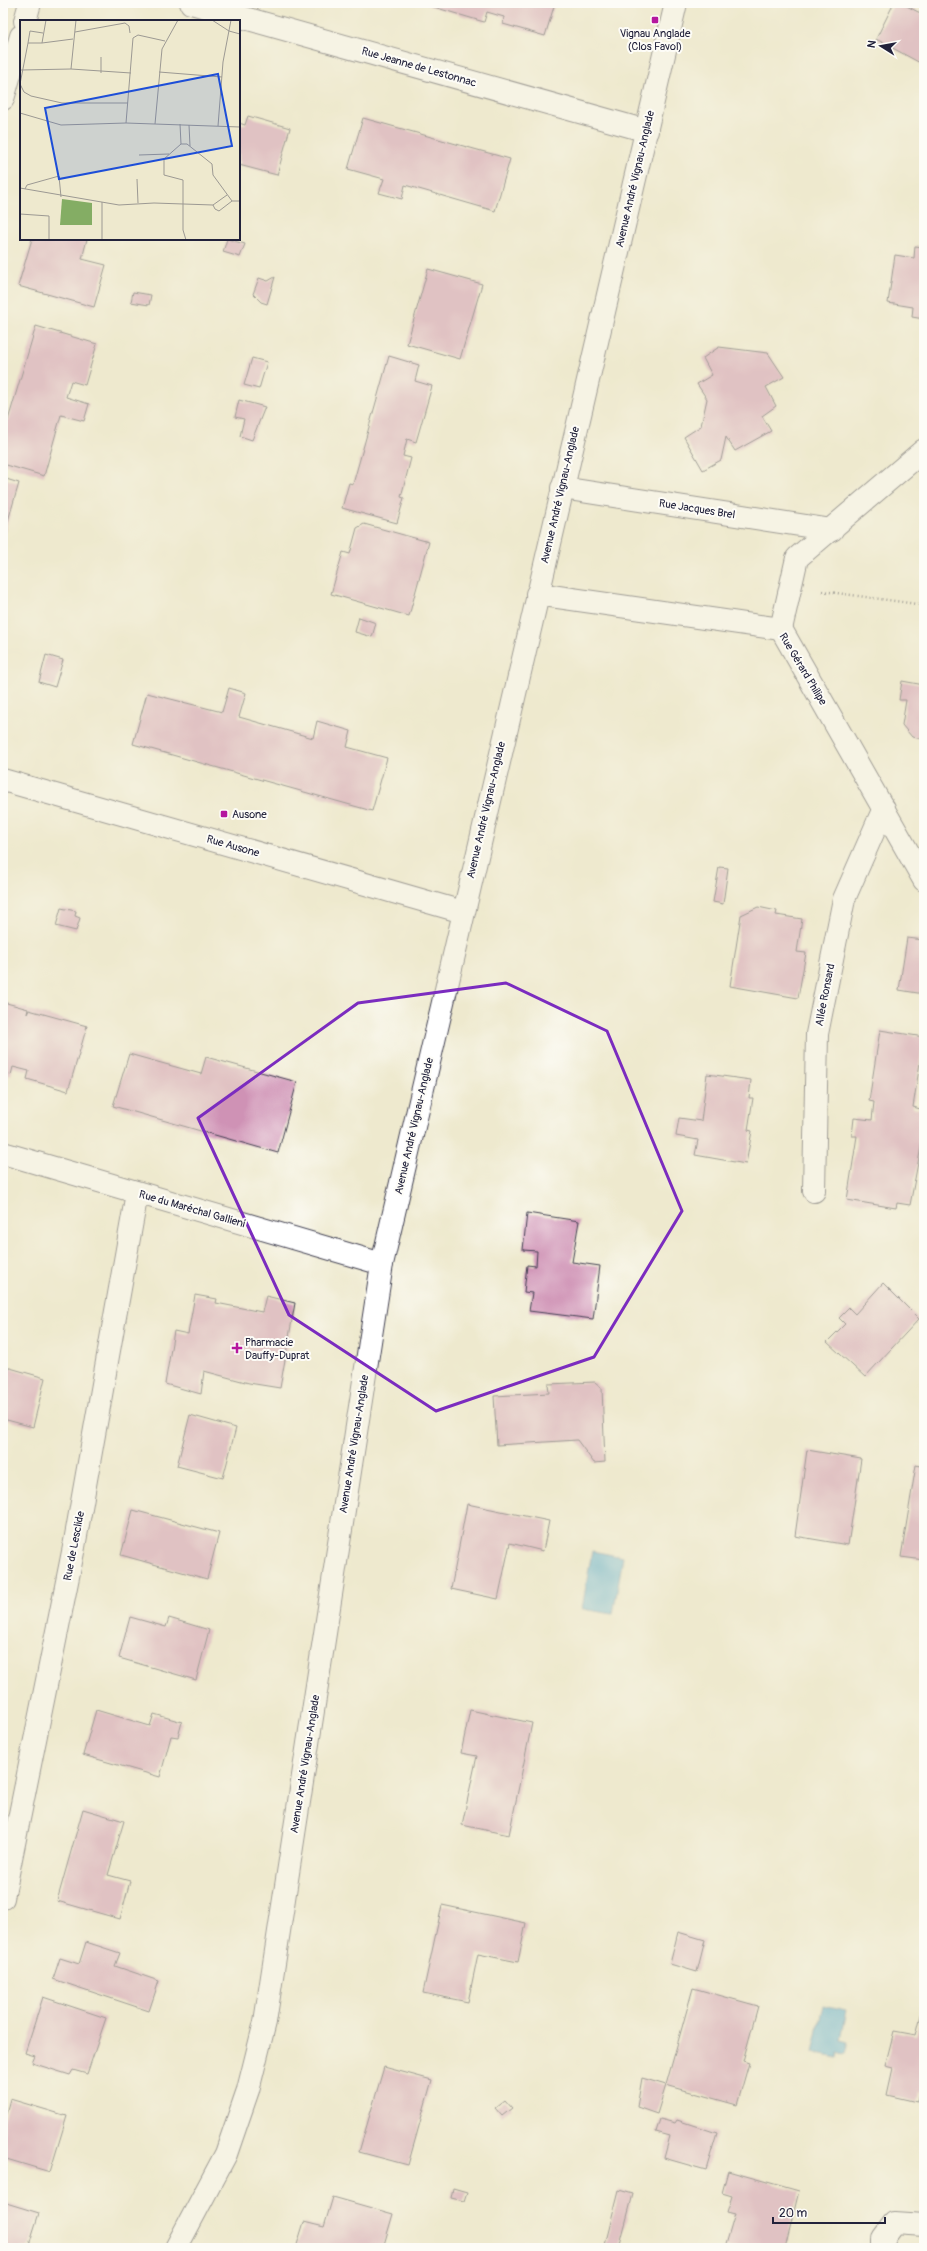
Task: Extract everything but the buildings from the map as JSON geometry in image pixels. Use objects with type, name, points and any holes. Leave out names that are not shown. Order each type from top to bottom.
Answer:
[{"type":"street","points":[[25,20],[30,3]]},
{"type":"street","name":"Rue Jeanne de Lestonnac","points":[[191,3],[647,130]]},
{"type":"street","name":"Avenue André Vignau-Anglade","points":[[176,2248],[226,2154],[248,2090],[265,2022],[382,1264],[676,3]]},
{"type":"street","points":[[3,99],[20,40]]},
{"type":"street","points":[[780,629],[797,558],[832,530],[924,450]]},
{"type":"street","name":"Rue Jacques Brel","points":[[562,488],[832,530]]},
{"type":"street","name":"Rue Gérard Philipe","points":[[537,594],[780,629],[924,880]]},
{"type":"street","name":"Rue Ausone","points":[[3,780],[463,912]]},
{"type":"street","name":"Allée Ronsard","points":[[814,1191],[817,1034],[844,899],[884,808]]},
{"type":"street","name":"Rue du Maréchal Gallieni","points":[[3,1153],[382,1264]]},
{"type":"street","name":"Rue de Lesclide","points":[[3,1898],[74,1548],[137,1193]]},
{"type":"street","points":[[883,2248],[883,2239],[895,2223],[924,2225]]},
{"type":"path","points":[[790,587],[924,604]]},
{"type":"highlighted area","points":[[506,983],[607,1031],[682,1211],[594,1357],[436,1411],[289,1315],[198,1118],[358,1003]]},
{"type":"water","points":[[592,1551],[623,1557],[613,1614],[582,1609]]},
{"type":"water","points":[[823,2005],[847,2010],[841,2040],[849,2042],[846,2054],[838,2053],[837,2058],[813,2053]]},
{"type":"place","name":"Vignau Anglade (Clos Favol)","points":[[655,20]]},
{"type":"place","name":"Ausone","points":[[224,814]]},
{"type":"place","name":"Pharmacie Dauffy-Duprat","points":[[237,1348]]}]
